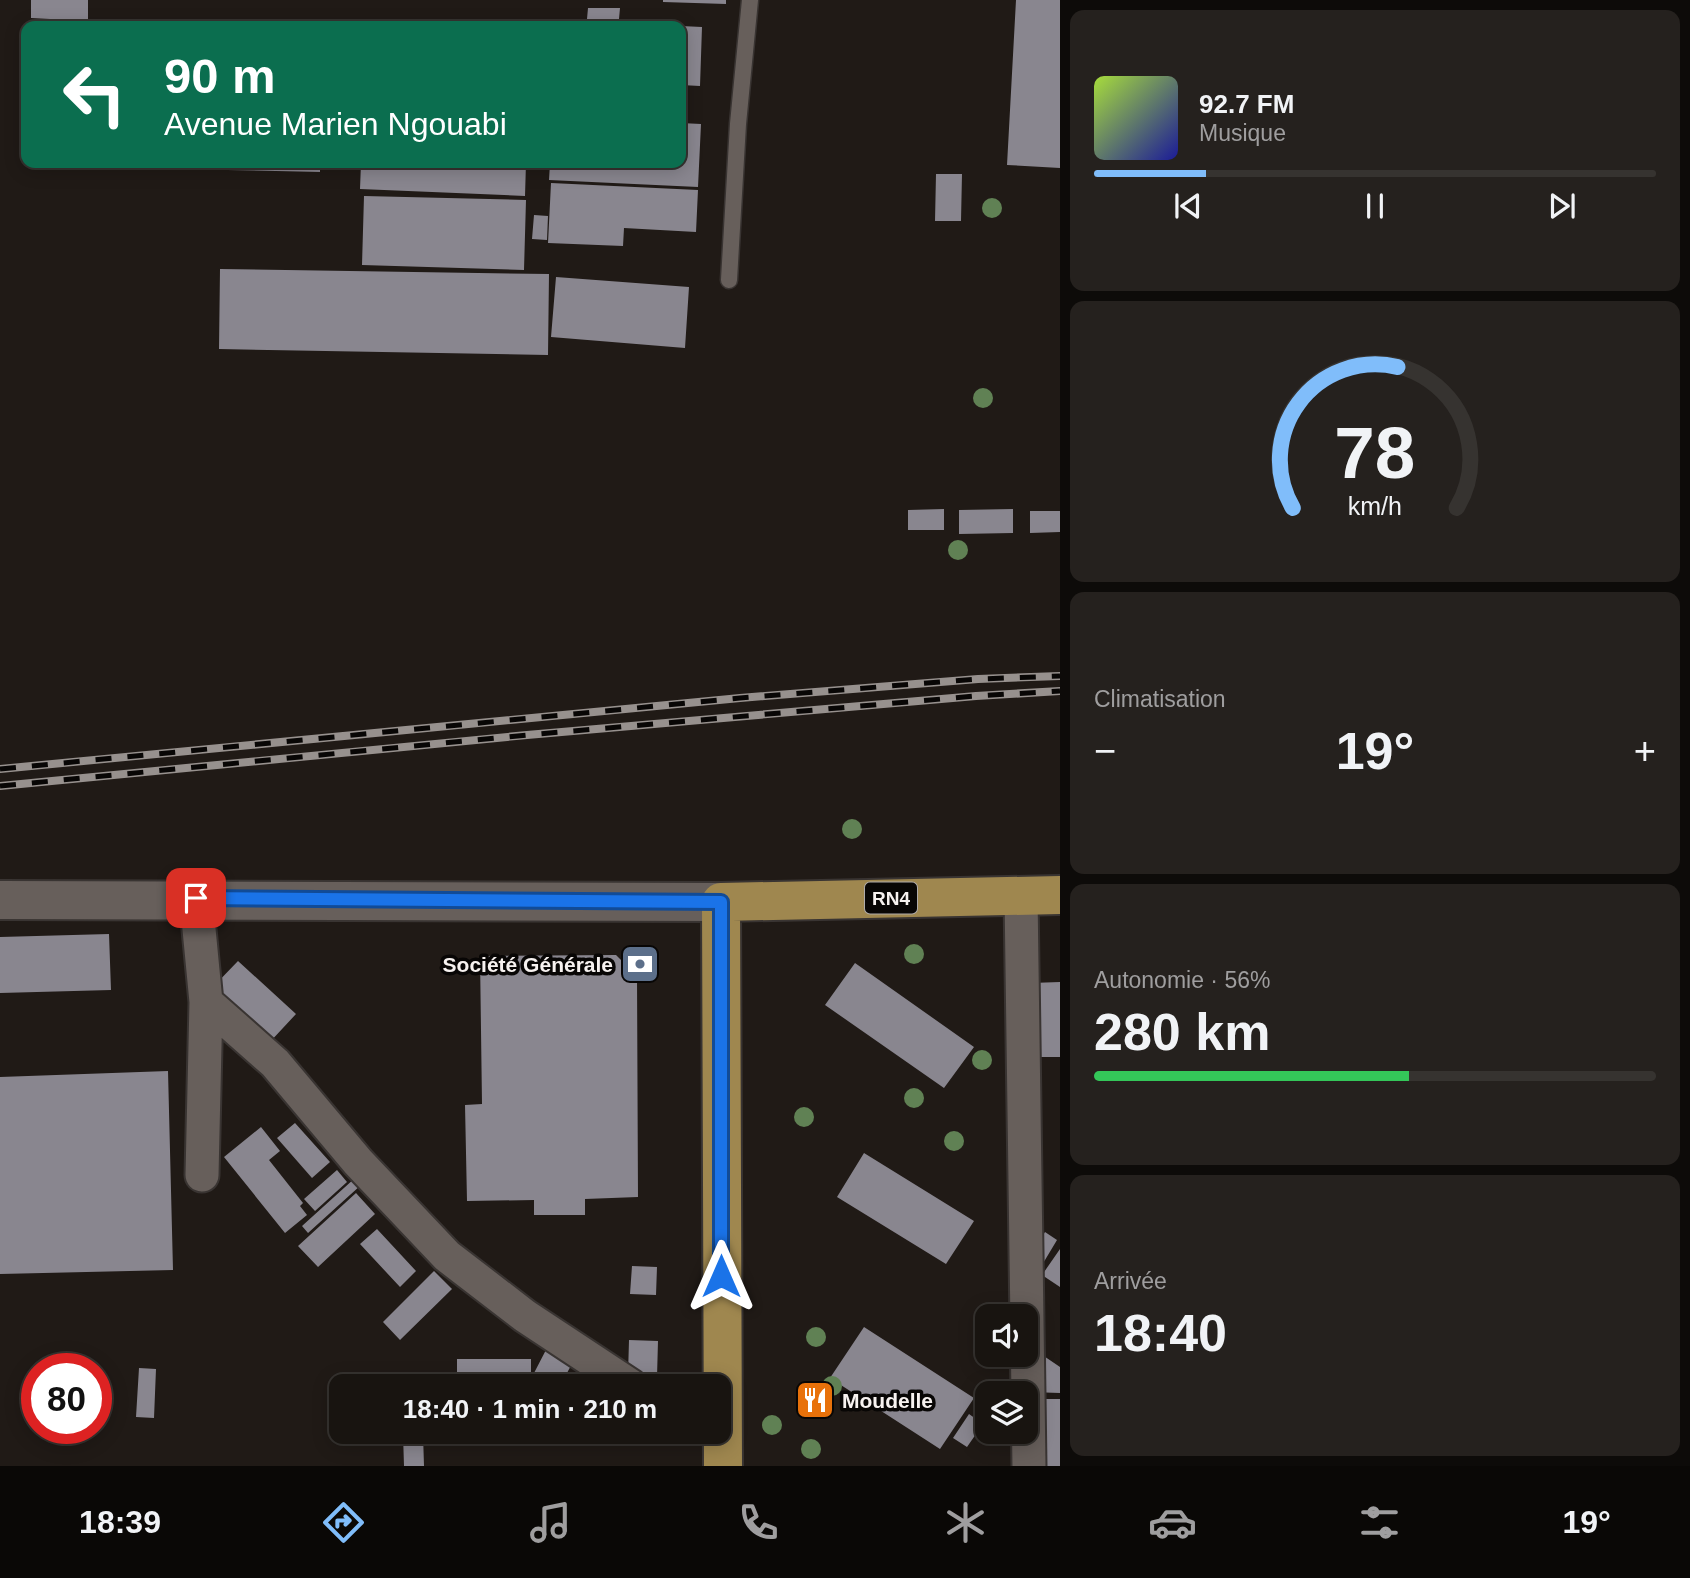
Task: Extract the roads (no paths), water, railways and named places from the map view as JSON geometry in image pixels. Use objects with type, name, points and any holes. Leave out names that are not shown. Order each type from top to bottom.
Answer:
[{"type":"highway","name":"RN4","points":[[721,902],[1060,895]]},
{"type":"highway","points":[[719,1445],[721,902]]},
{"type":"street","points":[[1021,895],[1028,1466]]},
{"type":"street","points":[[0,900],[196,898],[721,902]]},
{"type":"street","points":[[196,898],[206,1002],[202,1175]]},
{"type":"street","points":[[206,1002],[275,1063],[358,1162],[447,1256],[525,1316],[613,1374]]},
{"type":"lane","points":[[729,280],[738,124],[750,0]]},
{"type":"railway","points":[[0,769],[740,698],[978,679],[1060,676]]},
{"type":"railway","points":[[0,786],[527,735],[1060,691]]},
{"type":"place","name":"Société Générale","points":[[640,964]]},
{"type":"place","name":"Moudelle","points":[[815,1400]]}]
